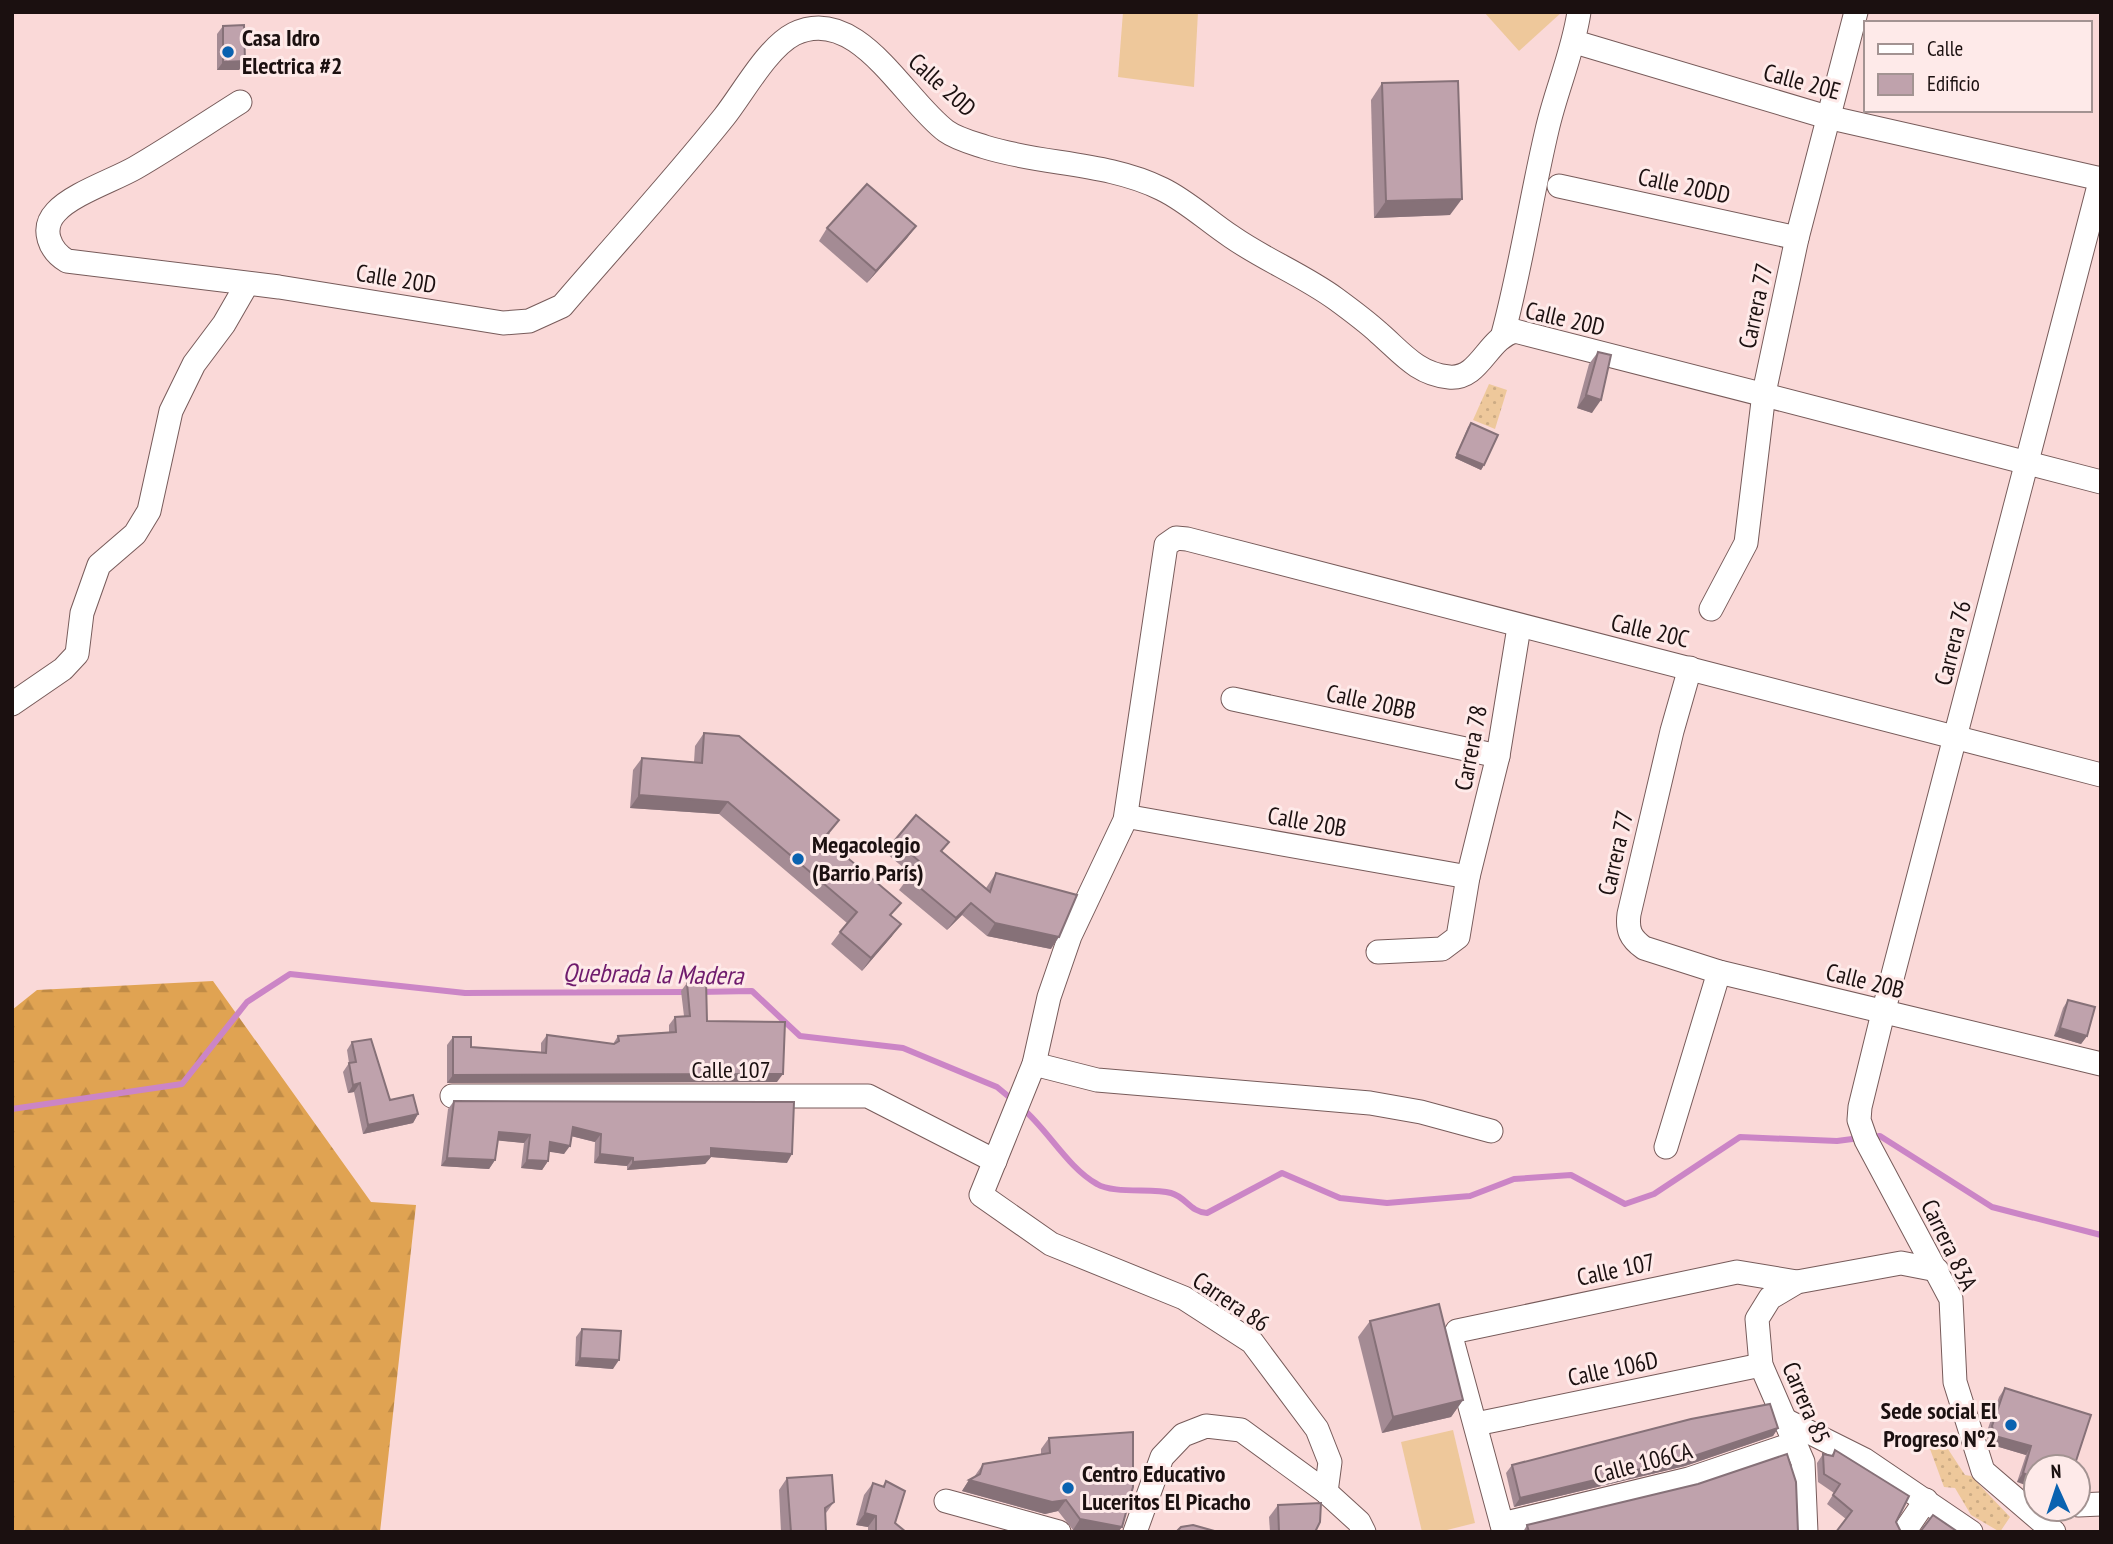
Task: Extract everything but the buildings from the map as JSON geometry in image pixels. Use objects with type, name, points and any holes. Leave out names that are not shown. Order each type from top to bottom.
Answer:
[{"type":"street","points":[[1503,334],[1554,101],[1575,43],[1579,12]]},
{"type":"street","name":"Carrera 77","points":[[1711,609],[1746,543],[1764,393],[1797,238],[1856,12]]},
{"type":"street","name":"Calle 20D","points":[[240,102],[135,168],[56,211],[48,225],[52,247],[67,261],[247,284],[503,323],[546,315],[562,306],[723,118],[777,47],[793,35],[814,27],[835,29],[862,45],[947,132],[970,143],[1010,155],[1123,175],[1162,189],[1233,238],[1334,298],[1380,333],[1402,356],[1426,372],[1451,377],[1463,376],[1479,363],[1503,334],[1515,331],[1553,343],[1764,393],[2101,482]]},
{"type":"street","name":"Calle 20E","points":[[1575,43],[1827,117],[2101,179]]},
{"type":"street","name":"Carrera 76","points":[[1863,1130],[1883,1013],[2101,179]]},
{"type":"street","name":"Calle 20DD","points":[[1559,186],[1797,238]]},
{"type":"street","points":[[12,704],[63,669],[77,654],[82,613],[99,565],[135,534],[149,511],[171,411],[194,364],[224,324],[247,284]]},
{"type":"street","name":"Calle 20C","points":[[1034,1064],[1049,997],[1070,936],[1125,820],[1166,545],[1176,538],[1519,627],[1957,735],[2101,775]]},
{"type":"street","name":"Carrera 78","points":[[1378,952],[1442,949],[1454,942],[1458,936],[1468,877],[1498,756],[1519,627]]},
{"type":"street","name":"Carrera 77","points":[[1628,929],[1646,835],[1690,668]]},
{"type":"street","name":"Calle 20BB","points":[[1233,699],[1498,756]]},
{"type":"street","name":"Calle 20B","points":[[1136,818],[1468,877]]},
{"type":"street","name":"Calle 20B","points":[[1628,929],[1634,941],[1644,948],[1719,972],[2101,1064]]},
{"type":"street","points":[[1666,1147],[1719,972]]},
{"type":"street","points":[[995,1161],[1034,1064],[1097,1080],[1370,1102],[1421,1112],[1491,1131]]},
{"type":"street","name":"Calle 107","points":[[452,1097],[869,1096],[995,1161]]},
{"type":"street","name":"Carrera 83A","points":[[1863,1130],[1951,1299],[1955,1382],[1971,1442],[1983,1471],[2022,1499]]},
{"type":"street","name":"Carrera 86","points":[[995,1161],[981,1195],[1051,1244],[1184,1298],[1252,1342],[1317,1429],[1330,1462],[1326,1492]]},
{"type":"street","name":"Calle 107","points":[[1476,1424],[1452,1340],[1461,1329],[1737,1272],[1797,1282],[1902,1263],[1937,1270]]},
{"type":"street","name":"Calle 107","points":[[1770,1298],[1797,1282]]},
{"type":"street","name":"Carrera 85","points":[[1770,1298],[1757,1319],[1761,1365],[1803,1462],[1806,1532]]},
{"type":"street","name":"Calle 106D","points":[[1476,1424],[1761,1365]]},
{"type":"street","points":[[1785,1420],[1865,1460],[1972,1532]]},
{"type":"street","points":[[1476,1424],[1503,1528]]},
{"type":"street","points":[[1135,1532],[1162,1457],[1183,1435],[1206,1426],[1241,1430],[1326,1492],[1359,1522],[1364,1532]]},
{"type":"street","name":"Calle 106CA","points":[[1503,1528],[1689,1479],[1795,1443]]},
{"type":"street","points":[[1904,1532],[1926,1500]]},
{"type":"street","points":[[946,1501],[1059,1532]]},
{"type":"shaded area","points":[[1123,12],[1198,12],[1194,87],[1118,77]]},
{"type":"shaded area","points":[[1484,12],[1562,12],[1519,51]]},
{"type":"shaded area","points":[[1489,384],[1507,390],[1495,429],[1473,420]]},
{"type":"shaded area","points":[[1453,1430],[1475,1523],[1439,1532],[1422,1532],[1401,1442]]},
{"type":"shaded area","points":[[1944,1443],[1965,1475],[1971,1476],[2010,1517],[2000,1532],[1971,1515],[1955,1488],[1944,1487],[1930,1449]]},
{"type":"green space","points":[[213,981],[371,1202],[416,1205],[380,1532],[12,1532],[12,1010],[37,990]]},
{"type":"waterway","name":"Quebrada la Madera","points":[[12,1109],[182,1084],[247,1002],[290,974],[465,993],[688,992]]},
{"type":"waterway","name":"Quebrada la Madera","points":[[698,992],[752,991],[800,1036],[903,1048],[997,1087],[1014,1101]]},
{"type":"waterway","name":"Quebrada la Madera","points":[[1022,1108],[1067,1159],[1097,1184],[1113,1189],[1171,1193],[1196,1210],[1207,1213],[1282,1173],[1340,1198],[1387,1203],[1470,1196],[1514,1179],[1571,1175],[1625,1204],[1654,1194],[1740,1137],[1837,1141],[1860,1138]]},
{"type":"waterway","name":"Quebrada la Madera","points":[[1870,1137],[1880,1136],[1992,1207],[2101,1235]]},
{"type":"place","name":"Casa Idro Electrica #2","points":[[228,52]]},
{"type":"place","name":"Megacolegio (Barrio París)","points":[[798,859]]},
{"type":"place","name":"Sede social El Progreso N°2","points":[[2011,1425]]},
{"type":"place","name":"Centro Educativo Luceritos El Picacho","points":[[1068,1488]]}]
